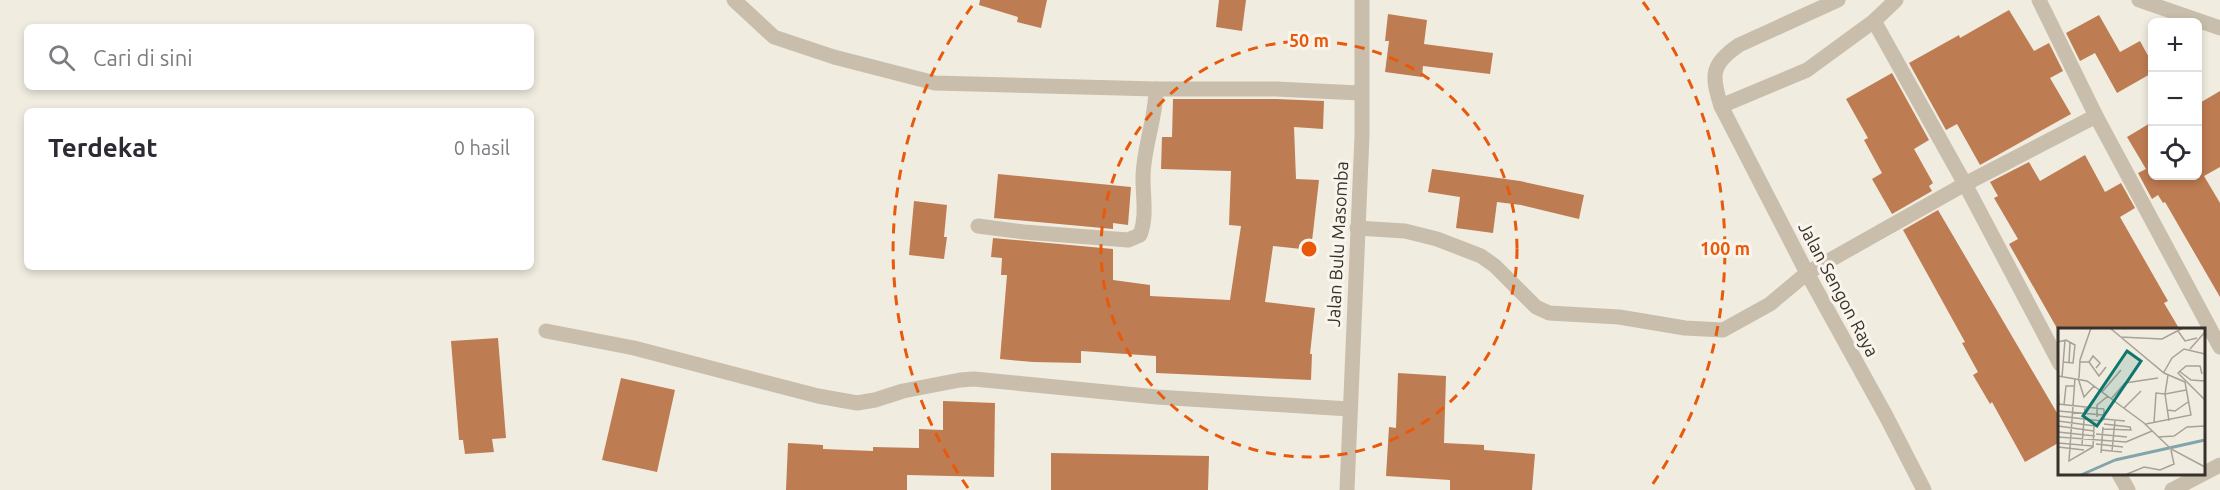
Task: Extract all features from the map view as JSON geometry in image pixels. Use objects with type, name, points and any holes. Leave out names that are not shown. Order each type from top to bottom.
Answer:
[{"type":"street","points":[[734,0],[774,36],[834,57],[935,83],[1156,89],[1276,89],[1360,93]]},
{"type":"street","name":"Jalan Bulu Masomba","points":[[1347,490],[1362,136],[1360,93],[1362,0]]},
{"type":"street","points":[[1720,106],[1807,70],[1874,21],[1896,0]]},
{"type":"street","points":[[2039,0],[2096,116],[2220,347]]},
{"type":"street","points":[[2139,0],[2220,28]]},
{"type":"street","name":"Jalan Sengon Raya","points":[[1832,1],[1739,45],[1726,54],[1716,66],[1714,85],[1720,106],[1924,490]]},
{"type":"street","points":[[1874,21],[1965,184],[2058,360]]},
{"type":"street","points":[[978,226],[1128,240],[1140,235],[1145,223],[1143,176],[1148,134],[1156,102],[1156,89]]},
{"type":"street","points":[[1357,228],[1405,231],[1437,238],[1481,256],[1495,266],[1536,307],[1549,314],[1619,317],[1685,327],[1724,330],[1770,304],[1807,273],[1965,184],[2096,116]]},
{"type":"street","points":[[546,331],[634,348],[807,393],[857,403],[903,391],[974,379],[1157,397],[1349,409]]},
{"type":"street","points":[[2205,473],[2220,465]]},
{"type":"street","points":[[2120,475],[2128,490]]},
{"type":"street","points":[[2172,490],[2201,475]]},
{"type":"building","points":[[980,0],[1047,0],[1041,28],[1017,22],[1018,17],[979,5]]},
{"type":"building","points":[[1219,0],[1246,0],[1242,31],[1216,27]]},
{"type":"building","points":[[2009,10],[2034,51],[2049,43],[2063,71],[2050,78],[2071,114],[1980,165],[1957,124],[1946,130],[1909,63]]},
{"type":"building","points":[[1388,14],[1427,20],[1424,44],[1493,53],[1490,74],[1423,66],[1422,77],[1385,72],[1389,41],[1385,41]]},
{"type":"building","points":[[2099,15],[2120,52],[2140,41],[2148,56],[2148,75],[2117,93],[2095,53],[2080,61],[2066,33]]},
{"type":"building","points":[[1892,73],[1929,140],[1914,149],[1933,183],[1929,186],[1932,191],[1892,214],[1872,179],[1882,173],[1864,140],[1868,138],[1846,99]]},
{"type":"building","points":[[2220,91],[2220,167],[2204,176],[2220,203],[2220,297],[2165,202],[2163,203],[2158,195],[2152,199],[2138,173],[2146,169],[2127,137],[2148,124],[2148,180],[2202,180],[2202,102]]},
{"type":"building","points":[[1173,99],[1324,101],[1323,129],[1294,127],[1296,179],[1319,180],[1311,250],[1273,246],[1265,302],[1315,308],[1310,354],[1312,354],[1311,380],[1156,373],[1156,356],[1081,351],[1081,363],[1000,359],[1007,275],[1001,275],[1002,258],[991,257],[993,238],[1113,249],[1113,280],[1150,285],[1150,296],[1230,300],[1241,226],[1229,225],[1231,171],[1161,169],[1162,137],[1172,137]]},
{"type":"building","points":[[2085,155],[2105,192],[2121,183],[2135,208],[2120,217],[2168,301],[2164,303],[2179,328],[2058,328],[2058,330],[2009,244],[2018,239],[1994,198],[1998,196],[1990,182],[2029,162],[2040,181]]},
{"type":"building","points":[[1432,169],[1520,181],[1584,195],[1579,219],[1521,205],[1497,202],[1493,233],[1456,228],[1460,197],[1428,192]]},
{"type":"building","points":[[998,174],[1131,187],[1128,225],[1113,223],[1113,229],[994,218]]},
{"type":"building","points":[[914,201],[947,205],[944,259],[909,255]]},
{"type":"building","points":[[1938,210],[2058,415],[2058,443],[2025,462],[1992,402],[1990,404],[1973,375],[1978,372],[1962,343],[1965,342],[1903,230]]},
{"type":"building","points":[[498,338],[506,438],[492,439],[494,452],[465,454],[463,440],[459,440],[451,341]]},
{"type":"building","points":[[1398,373],[1446,376],[1444,443],[1484,445],[1484,450],[1535,454],[1532,490],[1450,490],[1450,480],[1386,476],[1389,427],[1396,428]]},
{"type":"building","points":[[621,378],[675,390],[657,472],[602,460]]},
{"type":"building","points":[[943,401],[995,403],[994,477],[907,475],[907,490],[786,490],[788,443],[823,445],[823,449],[873,451],[873,447],[919,448],[919,429],[943,430]]},
{"type":"building","points":[[1051,453],[1209,456],[1208,490],[1051,490]]}]
